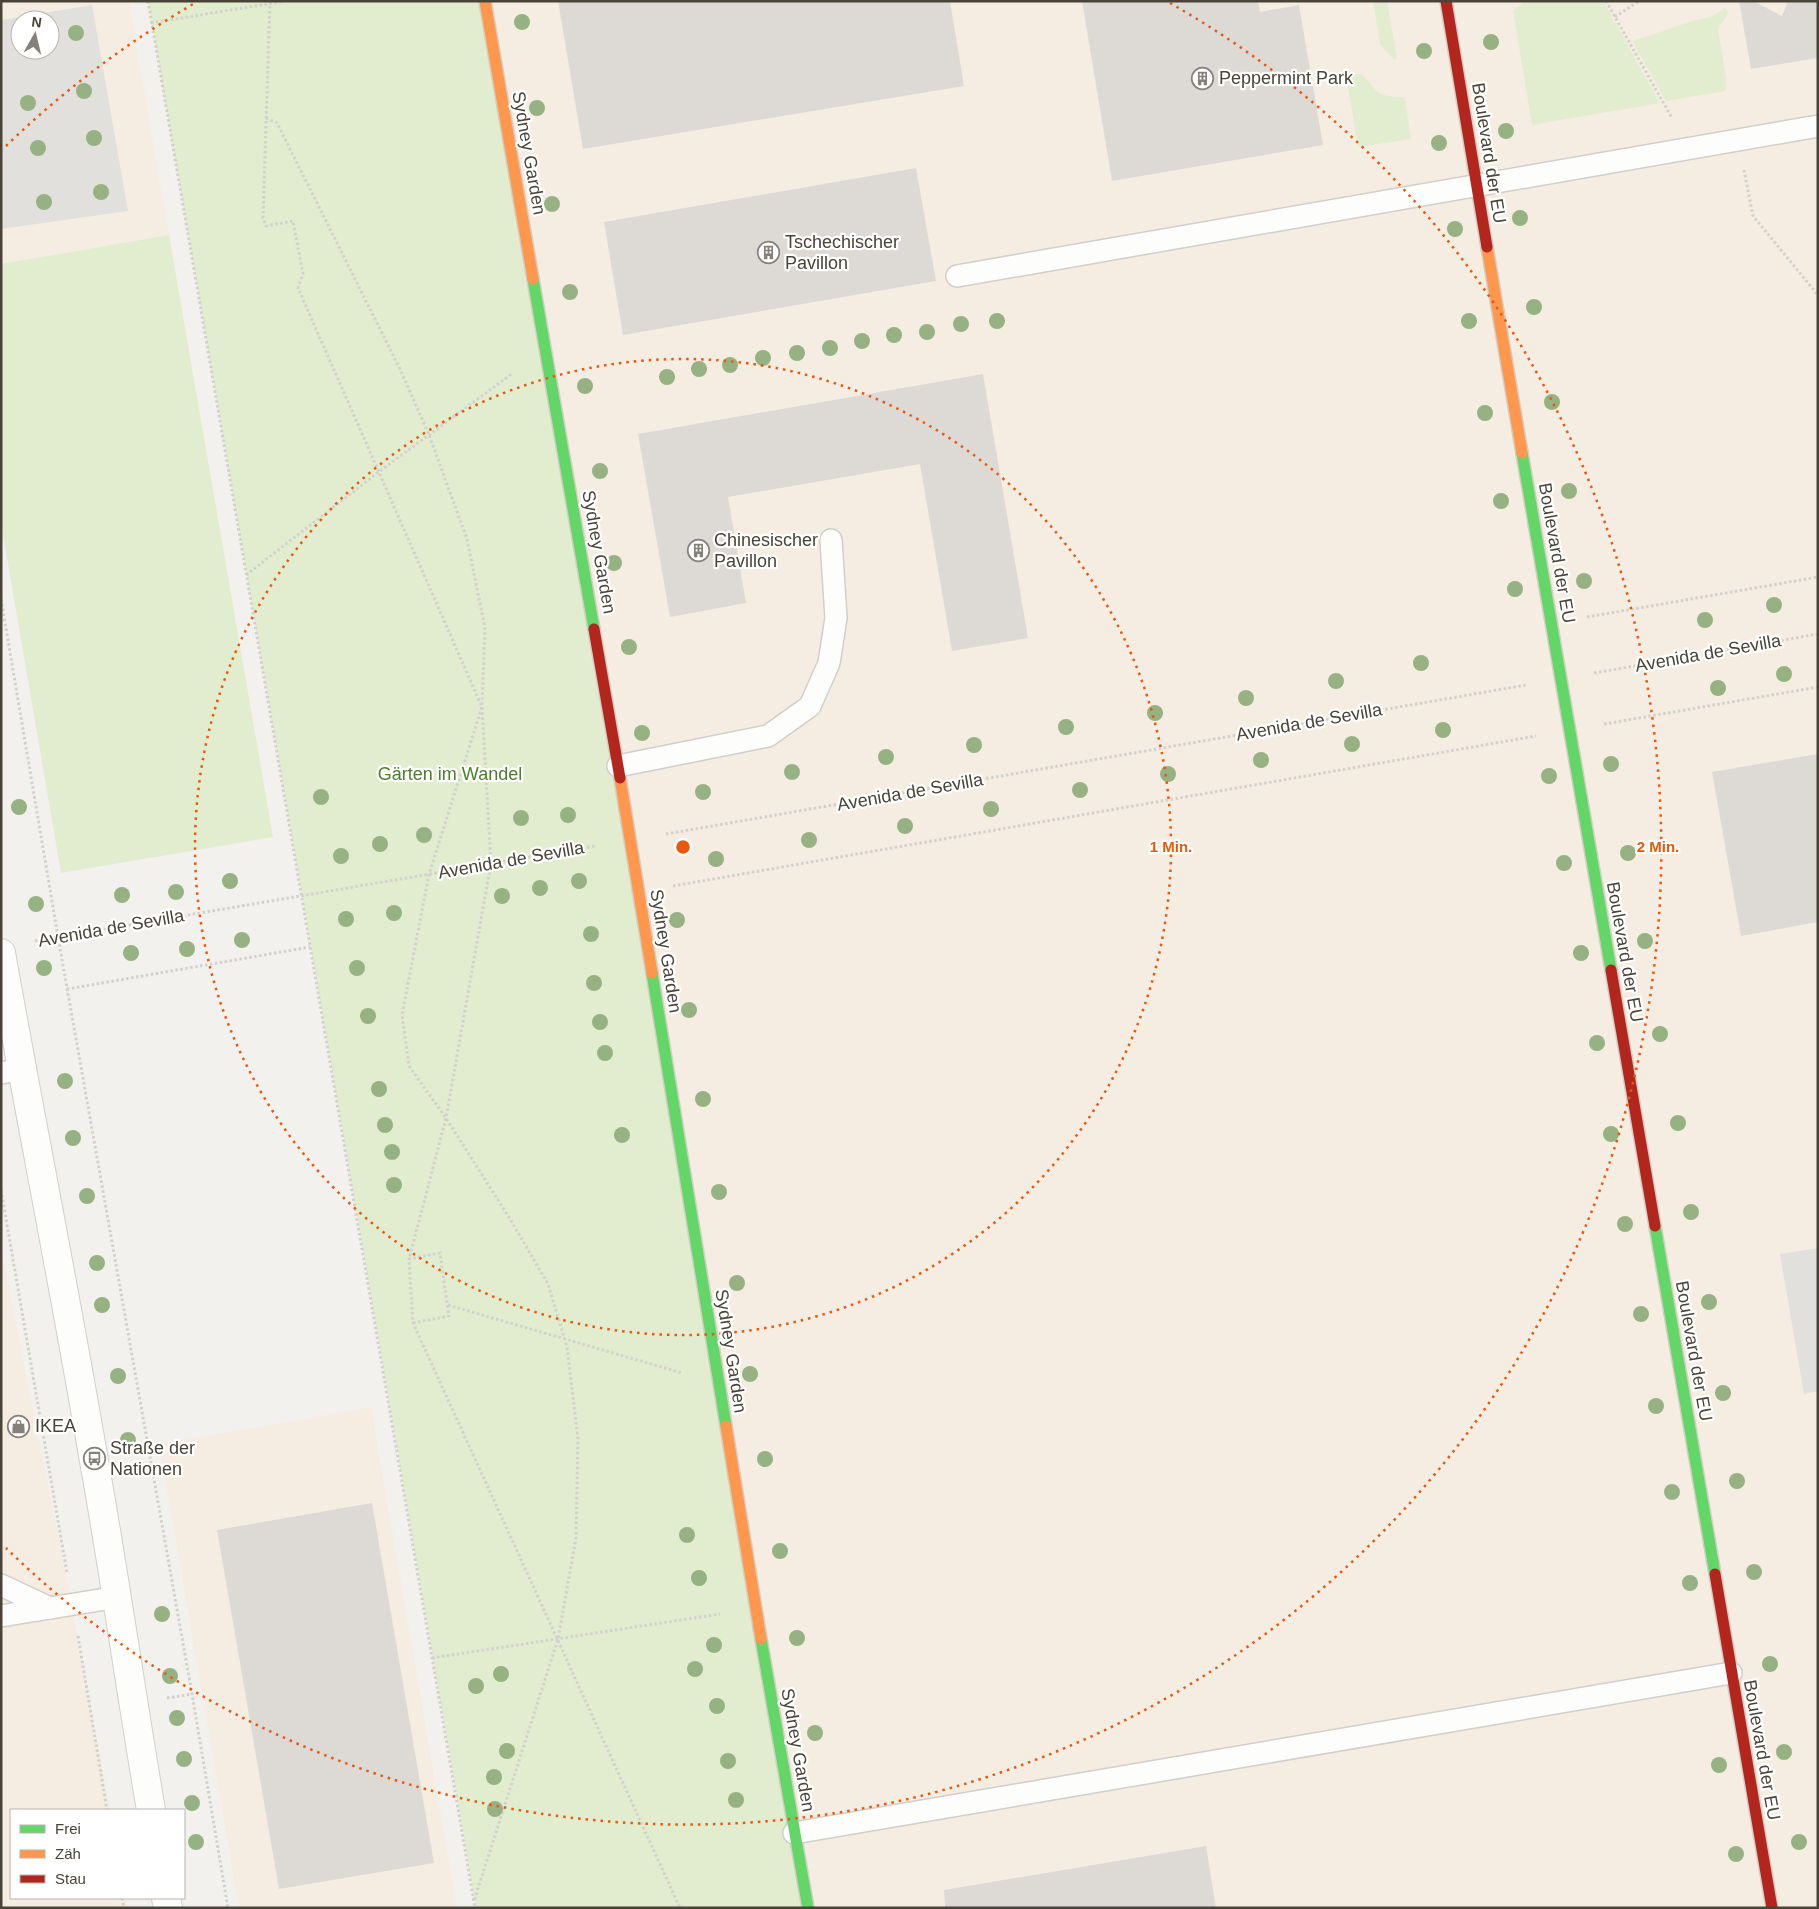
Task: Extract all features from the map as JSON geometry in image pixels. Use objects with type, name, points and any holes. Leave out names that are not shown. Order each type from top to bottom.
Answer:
[{"type":"street","name":"Sydney Garden","points":[[485,1],[618,766],[756,1609],[808,1908]]},
{"type":"street","name":"Boulevard der EU","points":[[1446,1],[1560,679],[1772,1908]]},
{"type":"street","points":[[1,953],[12,1071],[118,1596],[151,1809]]},
{"type":"lane","points":[[957,276],[1818,126]]},
{"type":"lane","points":[[618,766],[768,736],[810,706],[829,663],[836,618],[831,540]]},
{"type":"lane","points":[[1,1585],[50,1608]]},
{"type":"lane","points":[[1,1616],[118,1596]]},
{"type":"lane","points":[[794,1833],[1731,1673]]},
{"type":"path","points":[[148,1],[475,1908]]},
{"type":"path","points":[[151,23],[270,2],[286,1]]},
{"type":"path","points":[[1606,1],[1689,148]]},
{"type":"path","points":[[1615,17],[1639,1]]},
{"type":"path","points":[[270,2],[263,218],[266,226],[293,221],[303,274],[298,288],[482,707],[429,874],[402,1015],[409,1066],[446,1118],[510,1219],[548,1284],[565,1340],[578,1439],[576,1538],[558,1639],[474,1902]]},
{"type":"path","points":[[266,118],[277,123],[400,369],[429,435],[467,539],[485,628],[482,707],[491,864],[446,1118],[409,1259],[413,1323],[680,1908]]},
{"type":"path","points":[[1739,140],[1753,216],[1818,295]]},
{"type":"path","points":[[246,575],[380,471],[546,349]]},
{"type":"path","points":[[1551,623],[1818,577]]},
{"type":"path","points":[[1,599],[67,990],[192,1694],[228,1908]]},
{"type":"path","name":"Avenida de Sevilla","points":[[30,942],[1818,634]]},
{"type":"path","points":[[639,892],[1818,687]]},
{"type":"path","points":[[67,990],[310,947]]},
{"type":"path","points":[[1,1190],[107,1809]]},
{"type":"path","points":[[409,1259],[440,1254],[449,1316],[413,1323]]},
{"type":"path","points":[[448,1305],[719,1383]]},
{"type":"path","points":[[432,1658],[756,1609]]},
{"type":"shaded area","points":[[1,1],[129,1],[169,235],[1,264]]},
{"type":"shaded area","points":[[486,1],[1818,1],[1818,1908],[808,1908]]},
{"type":"shaded area","points":[[92,5],[128,211],[1,229],[1,20],[10,19],[10,60],[60,60],[60,10]]},
{"type":"shaded area","name":"IKEA","points":[[1,1248],[72,1605],[110,1809],[10,1809],[10,1899],[126,1899],[128,1908],[1,1908]]},
{"type":"shaded area","points":[[1818,1248],[1818,1391],[1804,1394],[1780,1254]]},
{"type":"shaded area","points":[[371,1407],[457,1908],[239,1908],[159,1444]]},
{"type":"green space","name":"Gärten im Wandel","points":[[148,1],[485,1],[808,1908],[476,1908]]},
{"type":"green space","points":[[1373,1],[1387,1],[1397,59],[1394,60],[1380,44]]},
{"type":"green space","points":[[1527,1],[1603,1],[1660,103],[1532,125],[1513,10]]},
{"type":"green space","points":[[1725,8],[1729,12],[1718,29],[1727,84],[1725,91],[1666,101],[1632,41],[1685,23],[1710,17]]},
{"type":"green space","points":[[1362,74],[1379,93],[1405,97],[1411,139],[1358,147],[1346,75]]},
{"type":"green space","points":[[169,235],[273,837],[61,873],[1,523],[1,264]]},
{"type":"building","points":[[558,1],[950,1],[964,86],[583,149]]},
{"type":"building","name":"Peppermint Park","points":[[1082,1],[1258,1],[1260,12],[1299,5],[1323,145],[1112,181]]},
{"type":"building","points":[[1739,1],[1753,1],[1782,16],[1788,1],[1818,1],[1818,58],[1751,69]]},
{"type":"building","name":"Tschechischer Pavillon","points":[[916,168],[936,281],[623,335],[604,222]]},
{"type":"building","name":"Chinesischer Pavillon","points":[[983,374],[1028,638],[952,651],[920,464],[728,497],[746,603],[670,617],[638,434]]},
{"type":"building","points":[[1818,754],[1818,922],[1741,936],[1712,772]]},
{"type":"building","points":[[372,1503],[434,1863],[279,1889],[217,1530]]},
{"type":"building","points":[[1206,1846],[1216,1908],[945,1908],[944,1890]]},
{"type":"traffic: fast","points":[[533,279],[594,629]]},
{"type":"traffic: fast","points":[[1522,453],[1611,970]]},
{"type":"traffic: fast","points":[[652,973],[726,1426]]},
{"type":"traffic: fast","points":[[1655,1226],[1715,1574]]},
{"type":"traffic: fast","points":[[761,1639],[808,1908]]},
{"type":"traffic: slow","points":[[485,1],[533,279]]},
{"type":"traffic: slow","points":[[1487,247],[1522,453]]},
{"type":"traffic: slow","points":[[620,778],[652,973]]},
{"type":"traffic: slow","points":[[726,1426],[761,1639]]},
{"type":"traffic: jam","points":[[1446,1],[1487,247]]},
{"type":"traffic: jam","points":[[594,629],[620,778]]},
{"type":"traffic: jam","points":[[1611,970],[1655,1226]]},
{"type":"traffic: jam","points":[[1715,1574],[1772,1908]]},
{"type":"place","name":"Peppermint Park","points":[[1203,78]]},
{"type":"place","name":"Tschechischer Pavillon","points":[[769,252]]},
{"type":"place","name":"Chinesischer Pavillon","points":[[698,550]]},
{"type":"place","name":"IKEA","points":[[19,1426]]},
{"type":"place","name":"Straße der Nationen","points":[[94,1458]]}]
